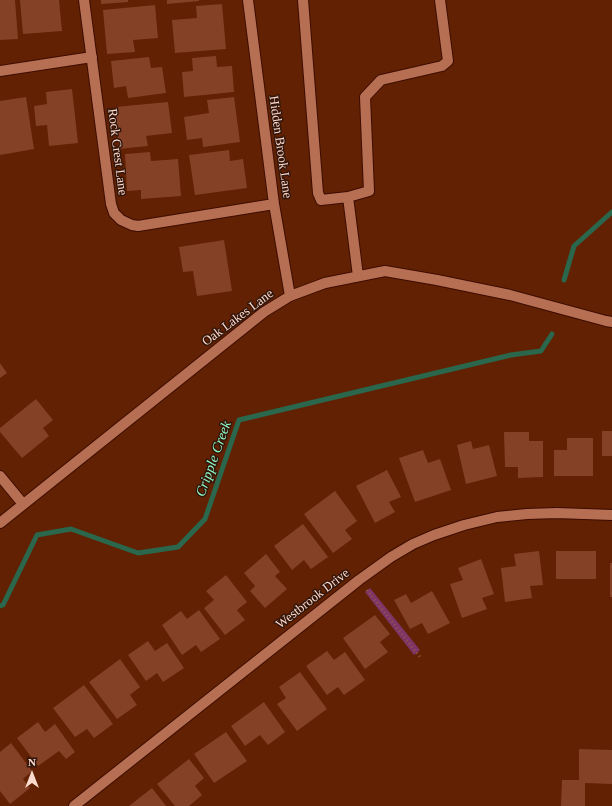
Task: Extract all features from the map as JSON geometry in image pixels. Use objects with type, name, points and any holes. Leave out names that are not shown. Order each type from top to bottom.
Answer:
[{"type":"street","name":"Rock Crest Lane","points":[[84,0],[111,204],[114,213],[121,220],[138,226],[274,204]]},
{"type":"street","name":"Hidden Brook Lane","points":[[248,0],[274,204],[290,296]]},
{"type":"street","points":[[303,0],[318,193],[321,200],[348,197],[369,191],[365,97],[382,80],[442,66],[448,61],[440,0]]},
{"type":"street","points":[[0,71],[92,57]]},
{"type":"street","points":[[348,197],[358,276]]},
{"type":"street","name":"Oak Lakes Lane","points":[[0,523],[264,312],[290,296],[325,283],[385,271],[510,295],[612,322]]},
{"type":"street","points":[[0,476],[23,504]]},
{"type":"street","name":"Westbrook Drive","points":[[74,806],[359,580],[391,557],[413,544],[464,525],[496,517],[557,513],[612,514]]},
{"type":"path","points":[[359,580],[420,657]]},
{"type":"shaded area","points":[[370,588],[420,650],[414,655],[365,592]]},
{"type":"building","points":[[0,0],[15,0],[18,39],[0,40]]},
{"type":"building","points":[[20,0],[59,0],[62,31],[23,34]]},
{"type":"building","points":[[101,0],[128,0],[128,2],[101,4]]},
{"type":"building","points":[[167,0],[199,0],[199,1],[167,4]]},
{"type":"building","points":[[222,4],[226,49],[175,53],[172,20],[197,18],[196,6]]},
{"type":"building","points":[[155,5],[158,38],[133,40],[135,52],[107,54],[103,10]]},
{"type":"building","points":[[216,56],[217,67],[232,66],[234,92],[184,97],[182,72],[193,71],[192,58]]},
{"type":"building","points":[[149,57],[151,68],[162,67],[166,93],[128,98],[126,86],[114,88],[111,61]]},
{"type":"building","points":[[72,89],[78,143],[49,146],[47,125],[36,126],[34,106],[47,104],[46,92]]},
{"type":"building","points":[[26,97],[34,149],[0,155],[0,101]]},
{"type":"building","points":[[234,97],[240,142],[203,147],[202,138],[187,140],[184,117],[209,113],[207,100]]},
{"type":"building","points":[[168,102],[172,133],[146,136],[148,146],[119,149],[115,107]]},
{"type":"building","points":[[229,150],[230,161],[243,159],[247,188],[195,195],[189,155]]},
{"type":"building","points":[[150,152],[151,161],[178,159],[181,196],[141,199],[141,190],[127,191],[125,154]]},
{"type":"building","points":[[224,240],[232,291],[197,296],[193,271],[183,272],[179,247]]},
{"type":"building","points":[[0,363],[7,373],[0,378]]},
{"type":"building","points":[[36,399],[53,420],[43,428],[49,436],[22,458],[0,432],[0,428]]},
{"type":"building","points":[[602,431],[612,431],[612,456],[602,456]]},
{"type":"building","points":[[504,432],[529,432],[529,441],[543,441],[543,477],[518,478],[518,467],[505,467]]},
{"type":"building","points":[[567,438],[593,438],[593,476],[554,476],[554,450],[567,450]]},
{"type":"building","points":[[471,441],[473,449],[489,445],[497,476],[466,484],[457,445]]},
{"type":"building","points":[[423,450],[428,463],[440,459],[451,490],[415,502],[399,458]]},
{"type":"building","points":[[387,470],[401,497],[389,502],[395,512],[375,523],[356,486]]},
{"type":"building","points":[[335,491],[357,521],[345,530],[352,539],[333,553],[304,514]]},
{"type":"building","points":[[303,524],[328,557],[311,569],[304,560],[292,570],[274,546]]},
{"type":"building","points":[[539,551],[543,585],[530,586],[532,598],[505,602],[501,568],[516,566],[514,554]]},
{"type":"building","points":[[556,551],[596,551],[596,579],[556,579]]},
{"type":"building","points":[[266,554],[280,572],[275,576],[287,589],[265,608],[250,591],[255,586],[244,573]]},
{"type":"building","points":[[481,559],[494,594],[482,598],[487,609],[462,618],[450,584],[463,580],[458,568]]},
{"type":"building","points":[[610,563],[612,563],[612,597],[610,597]]},
{"type":"building","points":[[226,575],[247,602],[237,610],[245,620],[225,635],[204,608],[214,600],[206,591]]},
{"type":"building","points":[[432,591],[450,623],[428,634],[422,623],[410,629],[394,600],[406,594],[411,603]]},
{"type":"building","points":[[199,610],[220,639],[201,652],[196,645],[182,655],[162,625],[181,611],[187,619]]},
{"type":"building","points":[[375,615],[390,634],[380,642],[388,652],[365,669],[343,638]]},
{"type":"building","points":[[148,641],[155,651],[167,643],[184,668],[163,682],[157,673],[146,681],[128,655]]},
{"type":"building","points":[[327,651],[334,660],[345,652],[365,680],[344,695],[338,687],[327,695],[306,666]]},
{"type":"building","points":[[120,659],[140,687],[130,695],[137,705],[117,719],[89,682]]},
{"type":"building","points":[[300,672],[327,709],[297,731],[277,704],[286,698],[279,687]]},
{"type":"building","points":[[84,685],[113,724],[94,738],[87,729],[75,737],[53,708]]},
{"type":"building","points":[[264,702],[285,732],[268,745],[260,735],[245,746],[231,726]]},
{"type":"building","points":[[38,722],[45,732],[55,724],[75,752],[66,759],[59,751],[38,766],[17,738]]},
{"type":"building","points":[[226,732],[247,761],[214,783],[194,754]]},
{"type":"building","points":[[11,743],[32,771],[23,779],[30,788],[10,804],[0,791],[0,752]]},
{"type":"building","points":[[579,749],[612,750],[612,784],[585,783],[585,806],[561,806],[562,780],[579,780]]},
{"type":"building","points":[[189,759],[204,778],[195,786],[202,795],[189,806],[175,806],[157,784]]},
{"type":"building","points":[[152,788],[166,806],[129,806]]},
{"type":"waterway","name":"Cripple Creek","points":[[564,280],[574,246],[612,212]]},
{"type":"waterway","name":"Cripple Creek","points":[[0,606],[3,605],[37,535],[71,529],[138,553],[178,547],[205,519],[239,420],[511,355],[541,351],[552,334]]}]
